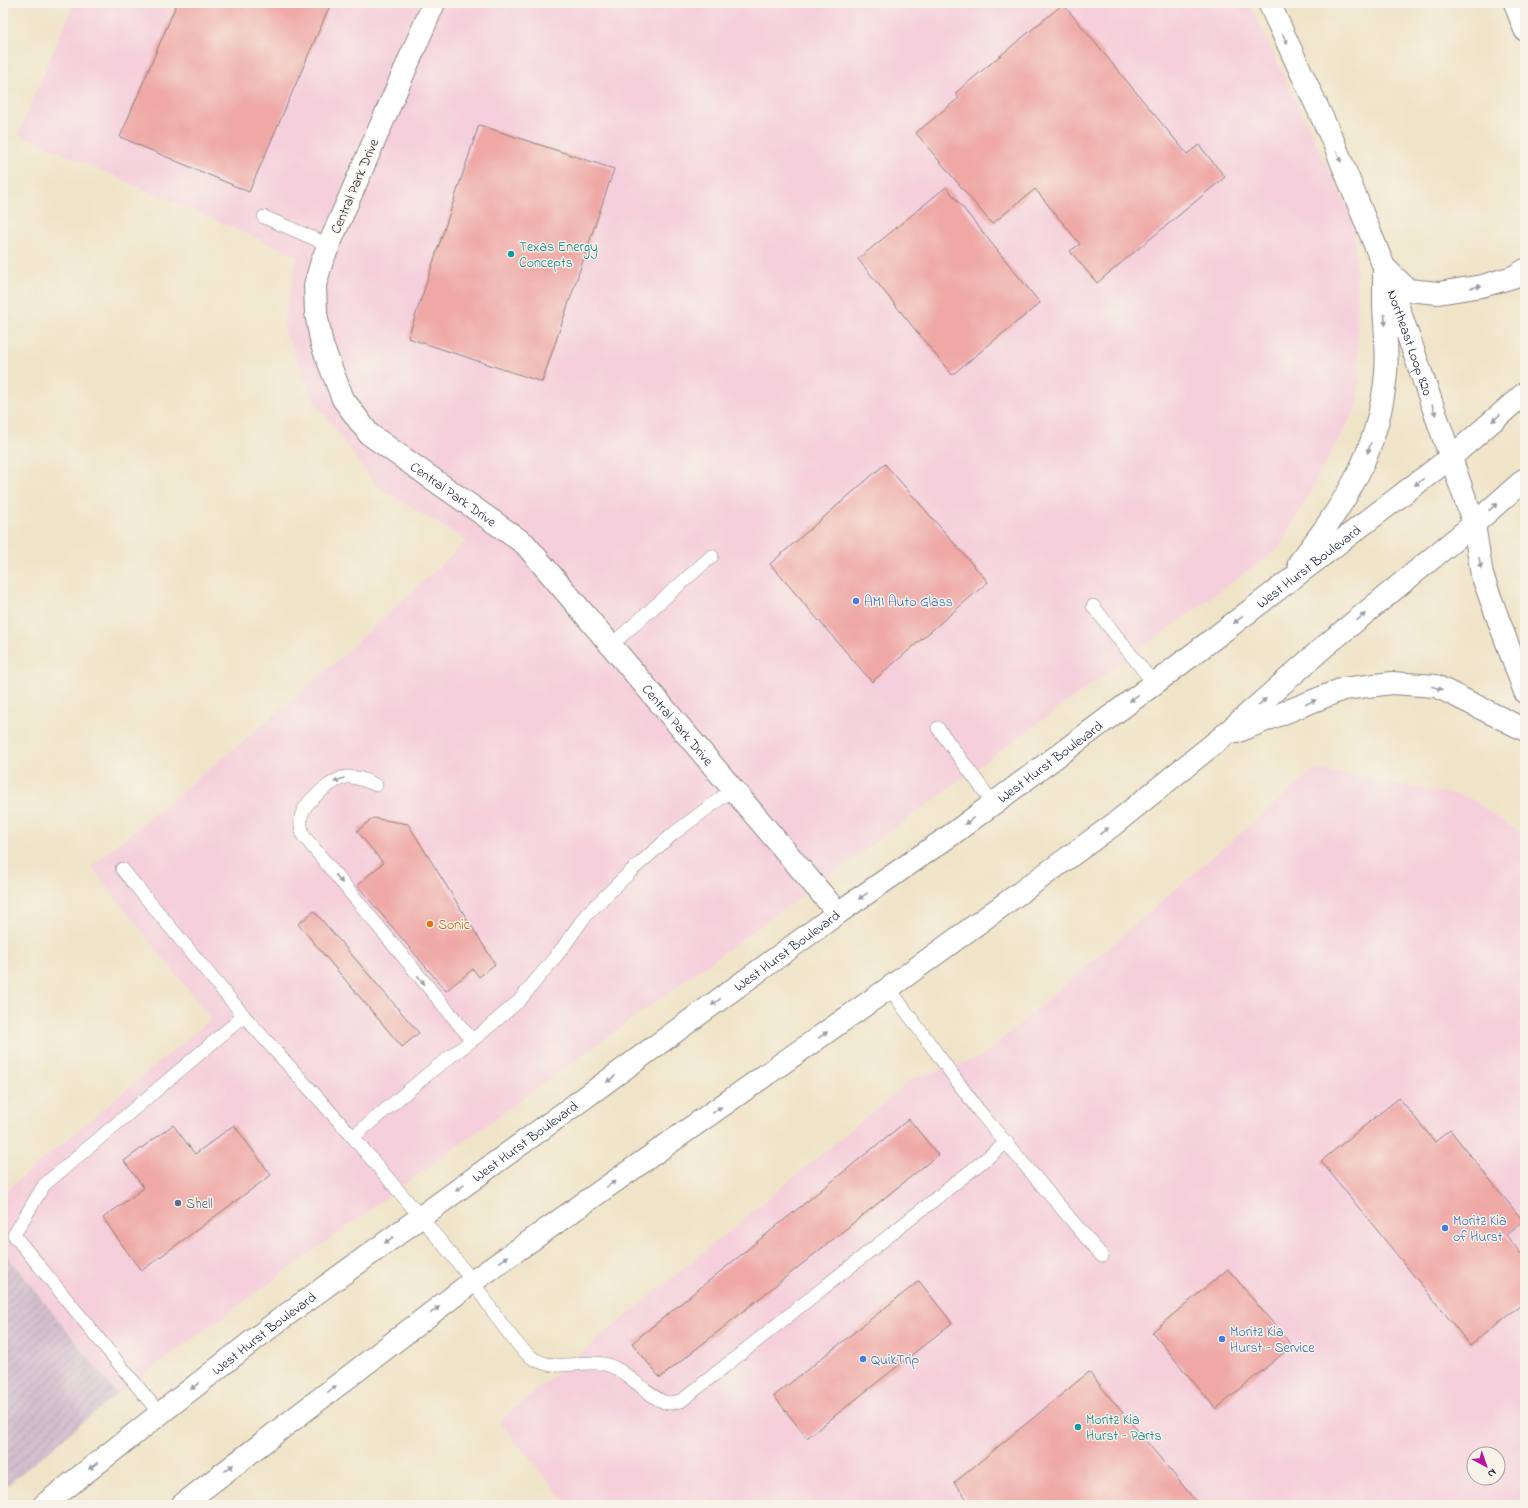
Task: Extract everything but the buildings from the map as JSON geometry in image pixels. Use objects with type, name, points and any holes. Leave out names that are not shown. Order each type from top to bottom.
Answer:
[{"type":"main road","name":"Central Park Drive","points":[[434,3],[329,245],[315,285],[316,313],[322,345],[343,399],[369,434],[525,544],[838,914]]},
{"type":"main road","name":"Northeast Loop 820","points":[[1269,3],[1333,142],[1384,267],[1474,524],[1482,575],[1525,692]]},
{"type":"main road","points":[[1515,3],[1525,30]]},
{"type":"main road","points":[[1384,267],[1408,290],[1438,293],[1482,286],[1514,277],[1525,270]]},
{"type":"main road","points":[[1274,593],[1297,566],[1338,510],[1366,459],[1382,404],[1386,372],[1387,340],[1384,307],[1384,267]]},
{"type":"main road","name":"West Hurst Boulevard","points":[[44,1505],[274,1324],[838,914],[951,835],[1154,684],[1450,458],[1525,392]]},
{"type":"main road","points":[[182,1505],[472,1282],[889,988],[1113,825],[1222,737],[1325,646],[1474,524],[1525,479]]},
{"type":"main road","points":[[1222,737],[1343,689],[1392,683],[1436,686],[1525,730]]},
{"type":"lane","points":[[264,216],[329,245]]},
{"type":"lane","points":[[611,645],[712,556]]},
{"type":"lane","points":[[1093,606],[1154,684]]},
{"type":"lane","points":[[938,728],[993,803]]},
{"type":"lane","points":[[376,785],[358,778],[345,777],[329,784],[303,811],[300,824],[303,836],[472,1040]]},
{"type":"lane","points":[[353,1137],[434,1069],[519,1001],[561,950],[586,915],[630,872],[673,834],[733,789]]},
{"type":"lane","points":[[122,869],[244,1016],[353,1137],[420,1217],[472,1282],[521,1349],[536,1360],[550,1365],[594,1363],[612,1366],[657,1398],[669,1402],[681,1401],[1006,1142]]},
{"type":"lane","points":[[889,988],[979,1111],[1102,1256]]},
{"type":"lane","points":[[160,1414],[14,1235],[44,1185],[244,1016]]},
{"type":"shaded area","points":[[74,3],[1249,3],[1355,224],[1359,403],[1279,548],[117,1394],[3,1250],[3,1193],[211,1019],[91,866],[307,688],[467,541],[376,486],[311,396],[283,326],[297,256],[18,134]]},
{"type":"shaded area","points":[[1315,769],[1468,797],[1525,836],[1525,1505],[568,1505],[499,1421],[914,1078],[980,1058]]},
{"type":"shaded area","points":[[3,1250],[117,1394],[3,1489]]},
{"type":"place","name":"Texas Energy Concepts","points":[[511,254]]},
{"type":"place","name":"AMI Auto Glass","points":[[856,601]]},
{"type":"place","name":"Sonic","points":[[430,924]]},
{"type":"place","name":"Shell","points":[[178,1203]]},
{"type":"place","name":"Moritz Kia of Hurst","points":[[1445,1228]]},
{"type":"place","name":"Moritz Kia Hurst - Service","points":[[1222,1339]]},
{"type":"place","name":"QuikTrip","points":[[863,1359]]},
{"type":"place","name":"Moritz Kia Hurst - Parts","points":[[1078,1427]]}]
